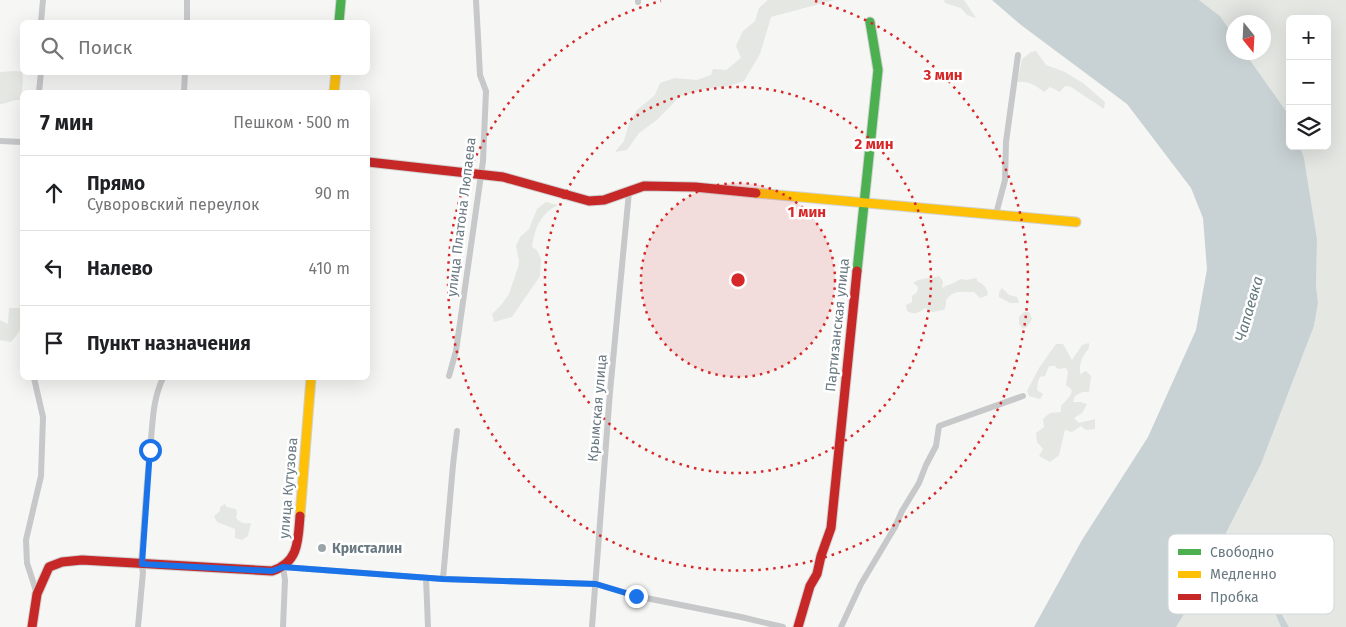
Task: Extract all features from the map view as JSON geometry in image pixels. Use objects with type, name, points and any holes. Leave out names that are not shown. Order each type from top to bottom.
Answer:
[{"type":"street","points":[[41,20],[43,0]]},
{"type":"street","points":[[187,0],[187,20]]},
{"type":"street","points":[[339,20],[341,0]]},
{"type":"street","name":"улица Платона Люпаева","points":[[449,376],[456,352],[483,161],[486,91],[480,75],[476,0]]},
{"type":"street","name":"Партизанская улица","points":[[798,627],[810,586],[817,574],[831,528],[878,70],[870,22]]},
{"type":"street","points":[[996,214],[1005,180],[1006,142],[1018,55]]},
{"type":"street","points":[[39,90],[41,75]]},
{"type":"street","points":[[184,90],[185,75]]},
{"type":"street","points":[[334,90],[336,75]]},
{"type":"street","points":[[0,141],[20,142]]},
{"type":"street","points":[[370,162],[481,173],[503,177],[588,201],[604,200],[644,186],[695,187],[1076,222]]},
{"type":"street","name":"Крымская улица","points":[[592,627],[610,392],[629,192]]},
{"type":"street","points":[[34,380],[43,417],[41,476],[26,540],[26,548],[27,563],[37,594]]},
{"type":"street","points":[[138,627],[154,403],[156,392],[162,380]]},
{"type":"street","name":"улица Кутузова","points":[[283,567],[294,556],[298,542],[311,380]]},
{"type":"street","points":[[841,627],[860,584],[919,483],[936,446],[939,426],[1023,396]]},
{"type":"street","points":[[443,579],[452,465],[457,431]]},
{"type":"street","points":[[32,627],[37,594],[49,567],[62,562],[82,560],[272,571],[283,567],[443,579],[596,584],[636,596],[783,627]]},
{"type":"street","points":[[283,567],[285,580],[283,627]]},
{"type":"street","points":[[426,578],[428,627]]},
{"type":"shaded area","points":[[768,0],[834,0],[771,17],[760,54],[744,81],[680,96],[657,120],[639,133],[627,150],[615,152],[624,141],[629,123],[637,110],[655,95],[660,83],[675,78],[697,80],[711,75],[713,69],[726,70],[741,58],[736,46],[743,31],[755,21],[759,8]]},
{"type":"shaded area","points":[[944,0],[964,0],[976,18],[967,15],[961,8],[945,3]]},
{"type":"shaded area","points":[[1199,0],[1346,0],[1346,627],[1289,627],[1283,614],[1334,614],[1334,534],[1226,534],[1261,464],[1314,326],[1318,303],[1316,286],[1317,239],[1301,150],[1331,150],[1331,15],[1286,15],[1286,111],[1250,60],[1271,60],[1271,15],[1226,15],[1226,25],[1220,16]]},
{"type":"shaded area","points":[[1036,51],[1046,65],[1065,72],[1083,83],[1105,102],[1104,109],[1071,87],[1065,86],[1060,92],[1050,87],[1044,92],[1032,84],[1017,82],[1022,59],[1031,52]]},
{"type":"shaded area","points":[[15,71],[20,72],[20,75],[22,75],[20,100],[0,104],[0,72]]},
{"type":"shaded area","points":[[546,202],[558,205],[539,222],[535,234],[532,247],[537,250],[541,259],[540,276],[512,317],[494,322],[492,314],[509,294],[518,267],[519,261],[516,246],[520,237],[529,229],[537,209]]},
{"type":"shaded area","points":[[939,276],[943,281],[942,288],[960,279],[977,278],[977,281],[986,288],[988,295],[980,298],[974,292],[959,292],[949,296],[944,310],[932,312],[925,308],[916,313],[907,311],[906,305],[912,302],[912,296],[917,292],[918,287],[913,283]]},
{"type":"shaded area","points":[[1002,288],[1009,295],[1017,297],[1019,303],[1010,303],[999,297],[999,292]]},
{"type":"shaded area","points":[[9,308],[20,308],[20,329],[18,334],[11,342],[0,340],[0,320],[8,324]]},
{"type":"shaded area","points":[[1024,312],[1029,312],[1032,319],[1027,327],[1023,329],[1019,324],[1019,317]]},
{"type":"shaded area","points":[[1089,343],[1089,348],[1082,360],[1080,374],[1086,371],[1091,376],[1089,392],[1082,392],[1075,396],[1073,402],[1087,404],[1082,413],[1074,418],[1079,423],[1095,419],[1095,429],[1086,430],[1081,426],[1072,432],[1065,430],[1059,455],[1050,462],[1039,456],[1043,449],[1037,442],[1036,433],[1044,427],[1043,419],[1050,413],[1061,412],[1061,406],[1070,396],[1072,390],[1066,385],[1068,372],[1066,368],[1058,369],[1055,366],[1049,366],[1045,376],[1040,377],[1038,381],[1037,390],[1043,394],[1040,399],[1029,396],[1027,391],[1039,368],[1056,344],[1063,344],[1072,360],[1082,345]]},
{"type":"shaded area","points":[[225,504],[227,507],[236,509],[236,518],[239,521],[251,523],[248,536],[242,540],[235,538],[235,529],[217,522],[214,516],[220,511],[220,507]]},
{"type":"shaded area","points":[[1184,614],[1276,614],[1281,627],[1176,627]]},
{"type":"water","name":"Чапаевка","points":[[992,0],[1199,0],[1220,16],[1226,25],[1226,60],[1250,60],[1286,111],[1286,150],[1301,150],[1304,158],[1317,239],[1316,286],[1318,303],[1314,326],[1261,464],[1226,534],[1168,534],[1168,614],[1184,614],[1176,627],[1034,627],[1082,540],[1148,437],[1196,330],[1207,269],[1203,218],[1191,188],[1127,104],[1021,25]]},
{"type":"water","name":"Чапаевка","points":[[1276,614],[1282,614],[1289,627],[1281,627]]},
{"type":"traffic: fast","points":[[339,20],[341,0]]},
{"type":"traffic: fast","points":[[857,271],[878,70],[870,22]]},
{"type":"traffic: slow","points":[[334,90],[336,75]]},
{"type":"traffic: slow","points":[[756,193],[1076,222]]},
{"type":"traffic: slow","points":[[300,516],[311,380]]},
{"type":"traffic: jam","points":[[370,162],[503,177],[589,201],[604,200],[644,186],[695,187],[756,193]]},
{"type":"traffic: jam","points":[[798,627],[810,586],[817,574],[831,528],[857,271]]},
{"type":"traffic: jam","points":[[32,627],[37,594],[49,567],[62,562],[82,560],[272,571],[281,567],[292,556],[299,534],[300,516]]},
{"type":"place","name":"Кристалин","points":[[322,548]]},
{"type":"route","points":[[150,450],[142,564],[272,571],[283,567],[443,579],[596,584],[636,596]]}]
